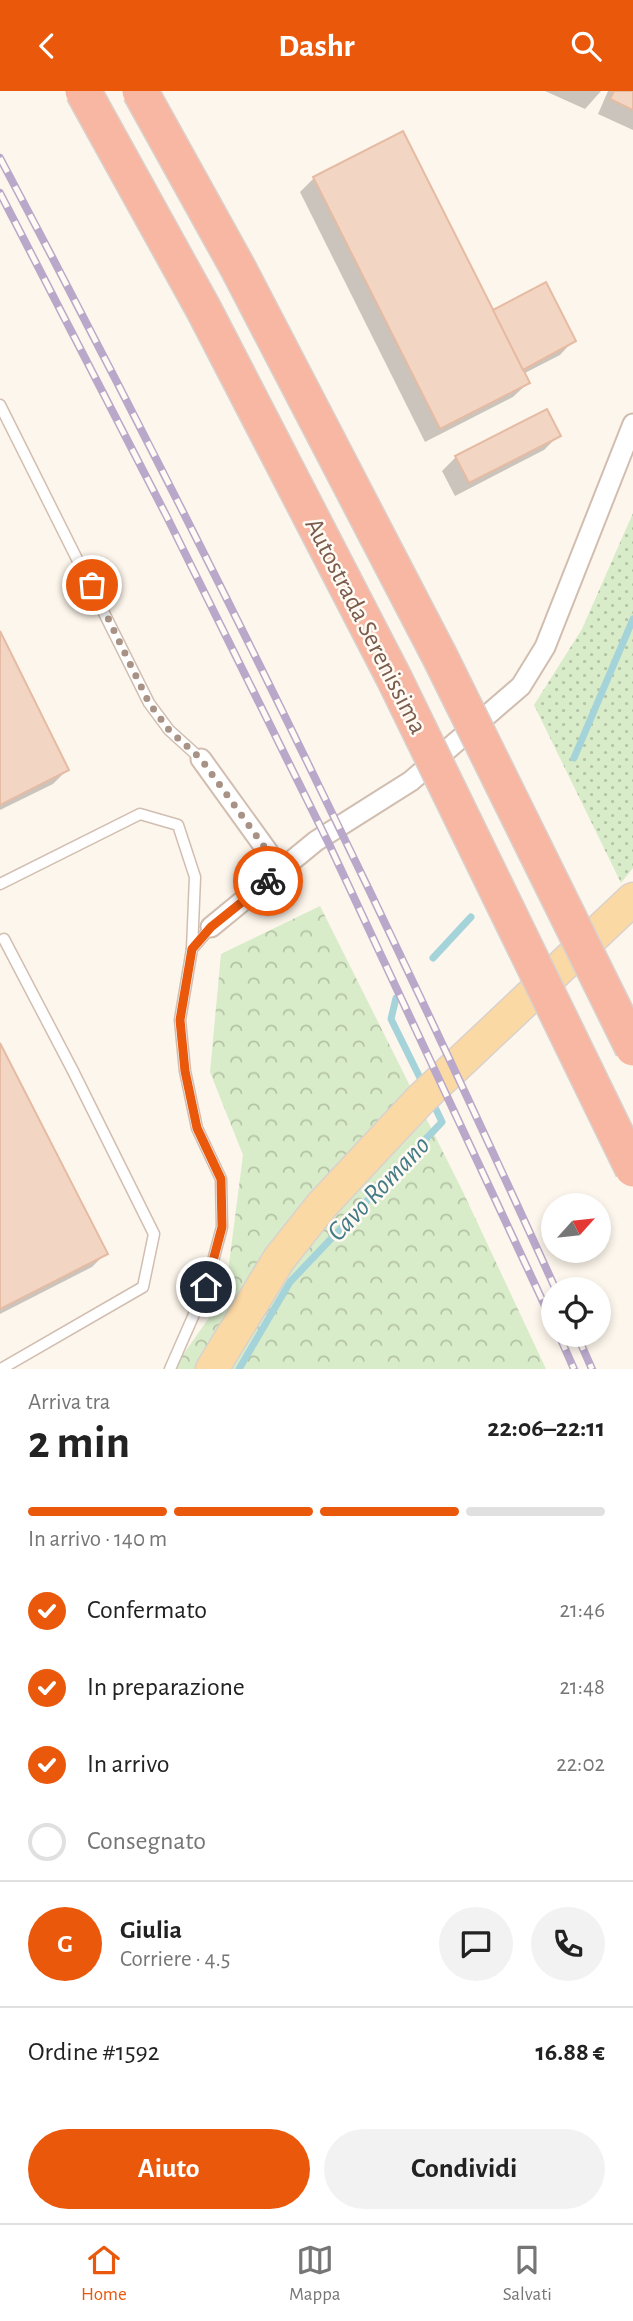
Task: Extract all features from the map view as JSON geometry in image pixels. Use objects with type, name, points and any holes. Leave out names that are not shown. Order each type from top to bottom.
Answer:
[{"type":"highway","name":"Autostrada Serenissima","points":[[83,91],[204,310],[387,666],[633,1168]]},
{"type":"highway","name":"Autostrada Serenissima","points":[[140,91],[238,268],[440,657],[633,1048]]},
{"type":"main road","points":[[212,1369],[279,1259],[322,1205],[428,1093],[633,899]]},
{"type":"street","points":[[211,927],[316,841],[411,781],[521,685],[545,647],[633,424]]},
{"type":"street","points":[[201,759],[281,870]]},
{"type":"lane","points":[[0,405],[149,703],[169,730],[201,759]]},
{"type":"lane","points":[[0,884],[140,814],[178,825],[195,877],[192,949],[180,1020],[185,1071],[197,1128],[221,1179],[222,1227],[206,1287],[170,1369]]},
{"type":"lane","points":[[192,949],[211,927]]},
{"type":"lane","points":[[1,1369],[143,1287],[154,1234],[73,1070],[4,939]]},
{"type":"green space","points":[[633,513],[633,868],[621,883],[534,705],[582,629]]},
{"type":"green space","points":[[320,906],[463,1192],[546,1369],[173,1369],[225,1295],[243,1155],[210,1072],[221,954]]},
{"type":"building","points":[[614,91],[633,91],[633,110],[610,99]]},
{"type":"building","points":[[403,131],[530,383],[440,429],[313,177]]},
{"type":"building","points":[[546,282],[576,341],[523,370],[493,310]]},
{"type":"building","points":[[547,409],[561,436],[469,483],[455,456]]},
{"type":"building","points":[[0,631],[69,770],[0,805]]},
{"type":"building","points":[[0,1043],[108,1254],[0,1309]]},
{"type":"waterway","name":"Cavo Romano","points":[[574,758],[633,619]]},
{"type":"waterway","name":"Cavo Romano","points":[[433,958],[471,917]]},
{"type":"waterway","name":"Cavo Romano","points":[[396,998],[391,1019],[423,1084]]},
{"type":"waterway","name":"Cavo Romano","points":[[239,1369],[290,1282],[442,1122],[432,1101]]},
{"type":"railway","points":[[0,158],[146,438],[287,720],[550,1277]]},
{"type":"railway","points":[[0,193],[167,517],[329,844],[541,1297]]},
{"type":"railway","points":[[564,1347],[574,1369]]},
{"type":"railway","points":[[582,1347],[592,1369]]},
{"type":"way so far","points":[[92,585],[149,703],[169,730],[201,759],[281,870],[268,881]]},
{"type":"route","points":[[206,1287],[222,1227],[221,1179],[197,1128],[185,1071],[180,1020],[192,949],[211,927],[268,881]]}]
